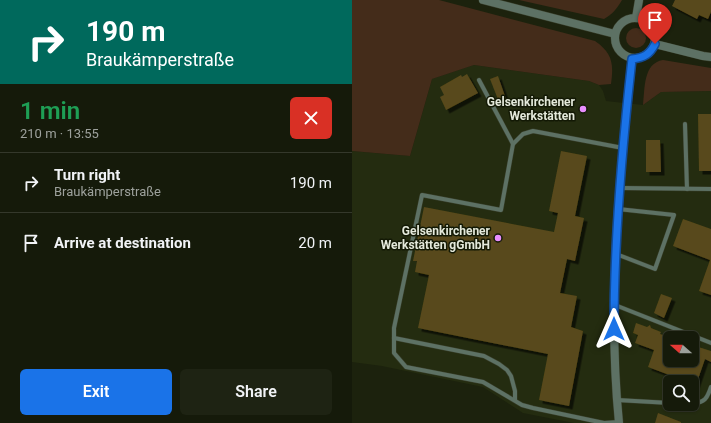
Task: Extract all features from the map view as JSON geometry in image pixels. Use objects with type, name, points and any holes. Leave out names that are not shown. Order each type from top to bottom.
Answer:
[{"type":"street","points":[[483,0],[615,34]]},
{"type":"street","points":[[636,18],[639,0]]},
{"type":"street","points":[[636,18],[650,24],[656,37],[655,44],[651,51],[644,57],[632,59],[619,51],[615,42],[615,34],[618,28],[625,21],[636,18]]},
{"type":"street","points":[[655,44],[711,57]]},
{"type":"street","points":[[619,422],[614,305],[618,209],[632,59]]},
{"type":"lane","points":[[479,80],[513,144]]},
{"type":"lane","points":[[685,124],[687,189]]},
{"type":"lane","points":[[619,422],[604,423],[533,408],[522,405],[483,382],[406,367],[394,353],[394,328],[422,195],[501,210],[513,144],[523,134],[533,131],[623,148]]},
{"type":"lane","points":[[620,188],[711,189]]},
{"type":"lane","points":[[616,254],[655,269],[674,215],[618,209]]},
{"type":"lane","points":[[614,305],[711,343]]},
{"type":"lane","points":[[394,338],[484,356],[507,370],[511,376],[515,391],[515,400]]},
{"type":"lane","points":[[699,403],[703,402],[708,396],[711,387]]},
{"type":"lane","points":[[617,400],[663,403]]},
{"type":"shaded area","points":[[352,0],[439,0],[595,41],[601,45],[608,54],[612,64],[611,84],[599,85],[589,81],[474,65],[432,79],[410,156],[352,151]]},
{"type":"shaded area","points":[[519,0],[622,0],[614,11],[604,19]]},
{"type":"shaded area","points":[[632,28],[640,28],[646,34],[646,42],[640,48],[632,48],[626,42],[626,34]]},
{"type":"shaded area","points":[[663,60],[711,68],[711,91],[661,92],[643,105],[648,71],[656,62]]},
{"type":"shaded area","points":[[474,65],[589,81],[599,85],[603,91],[606,101],[643,105],[661,92],[711,91],[711,423],[574,423],[523,413],[483,387],[382,366],[352,362],[352,151],[410,156],[432,79]]},
{"type":"building","points":[[675,0],[711,0],[711,12],[708,19],[699,15],[697,19],[672,6]]},
{"type":"building","points":[[467,74],[478,93],[446,110],[440,97],[444,95],[440,87],[461,75],[462,77]]},
{"type":"building","points":[[498,76],[506,99],[499,102],[490,79]]},
{"type":"building","points":[[698,114],[711,114],[711,171],[699,171]]},
{"type":"building","points":[[646,140],[660,140],[661,172],[646,172]]},
{"type":"building","points":[[561,151],[587,156],[575,216],[584,218],[575,261],[567,259],[560,293],[577,296],[571,327],[583,331],[569,406],[539,400],[548,354],[418,328],[429,275],[415,272],[417,261],[413,261],[424,207],[554,232],[558,213],[549,211]]},
{"type":"building","points":[[683,219],[711,229],[711,295],[699,291],[710,260],[673,246]]},
{"type":"building","points":[[661,294],[672,298],[664,318],[654,313]]},
{"type":"building","points":[[636,323],[647,327],[650,325],[651,328],[661,332],[660,334],[663,335],[663,367],[699,367],[699,347],[711,351],[711,362],[705,359],[699,376],[699,375],[669,375],[648,367],[654,350],[635,343],[638,335],[633,333]]},
{"type":"building","points":[[658,413],[681,422],[681,423],[655,423]]},
{"type":"place","name":"Gelsenkirchener Werkstätten","points":[[583,109]]},
{"type":"place","name":"Gelsenkirchener Werkstätten gGmbH","points":[[498,238]]},
{"type":"route","points":[[614,329],[618,209],[632,59],[644,57],[651,51],[655,44]]}]
